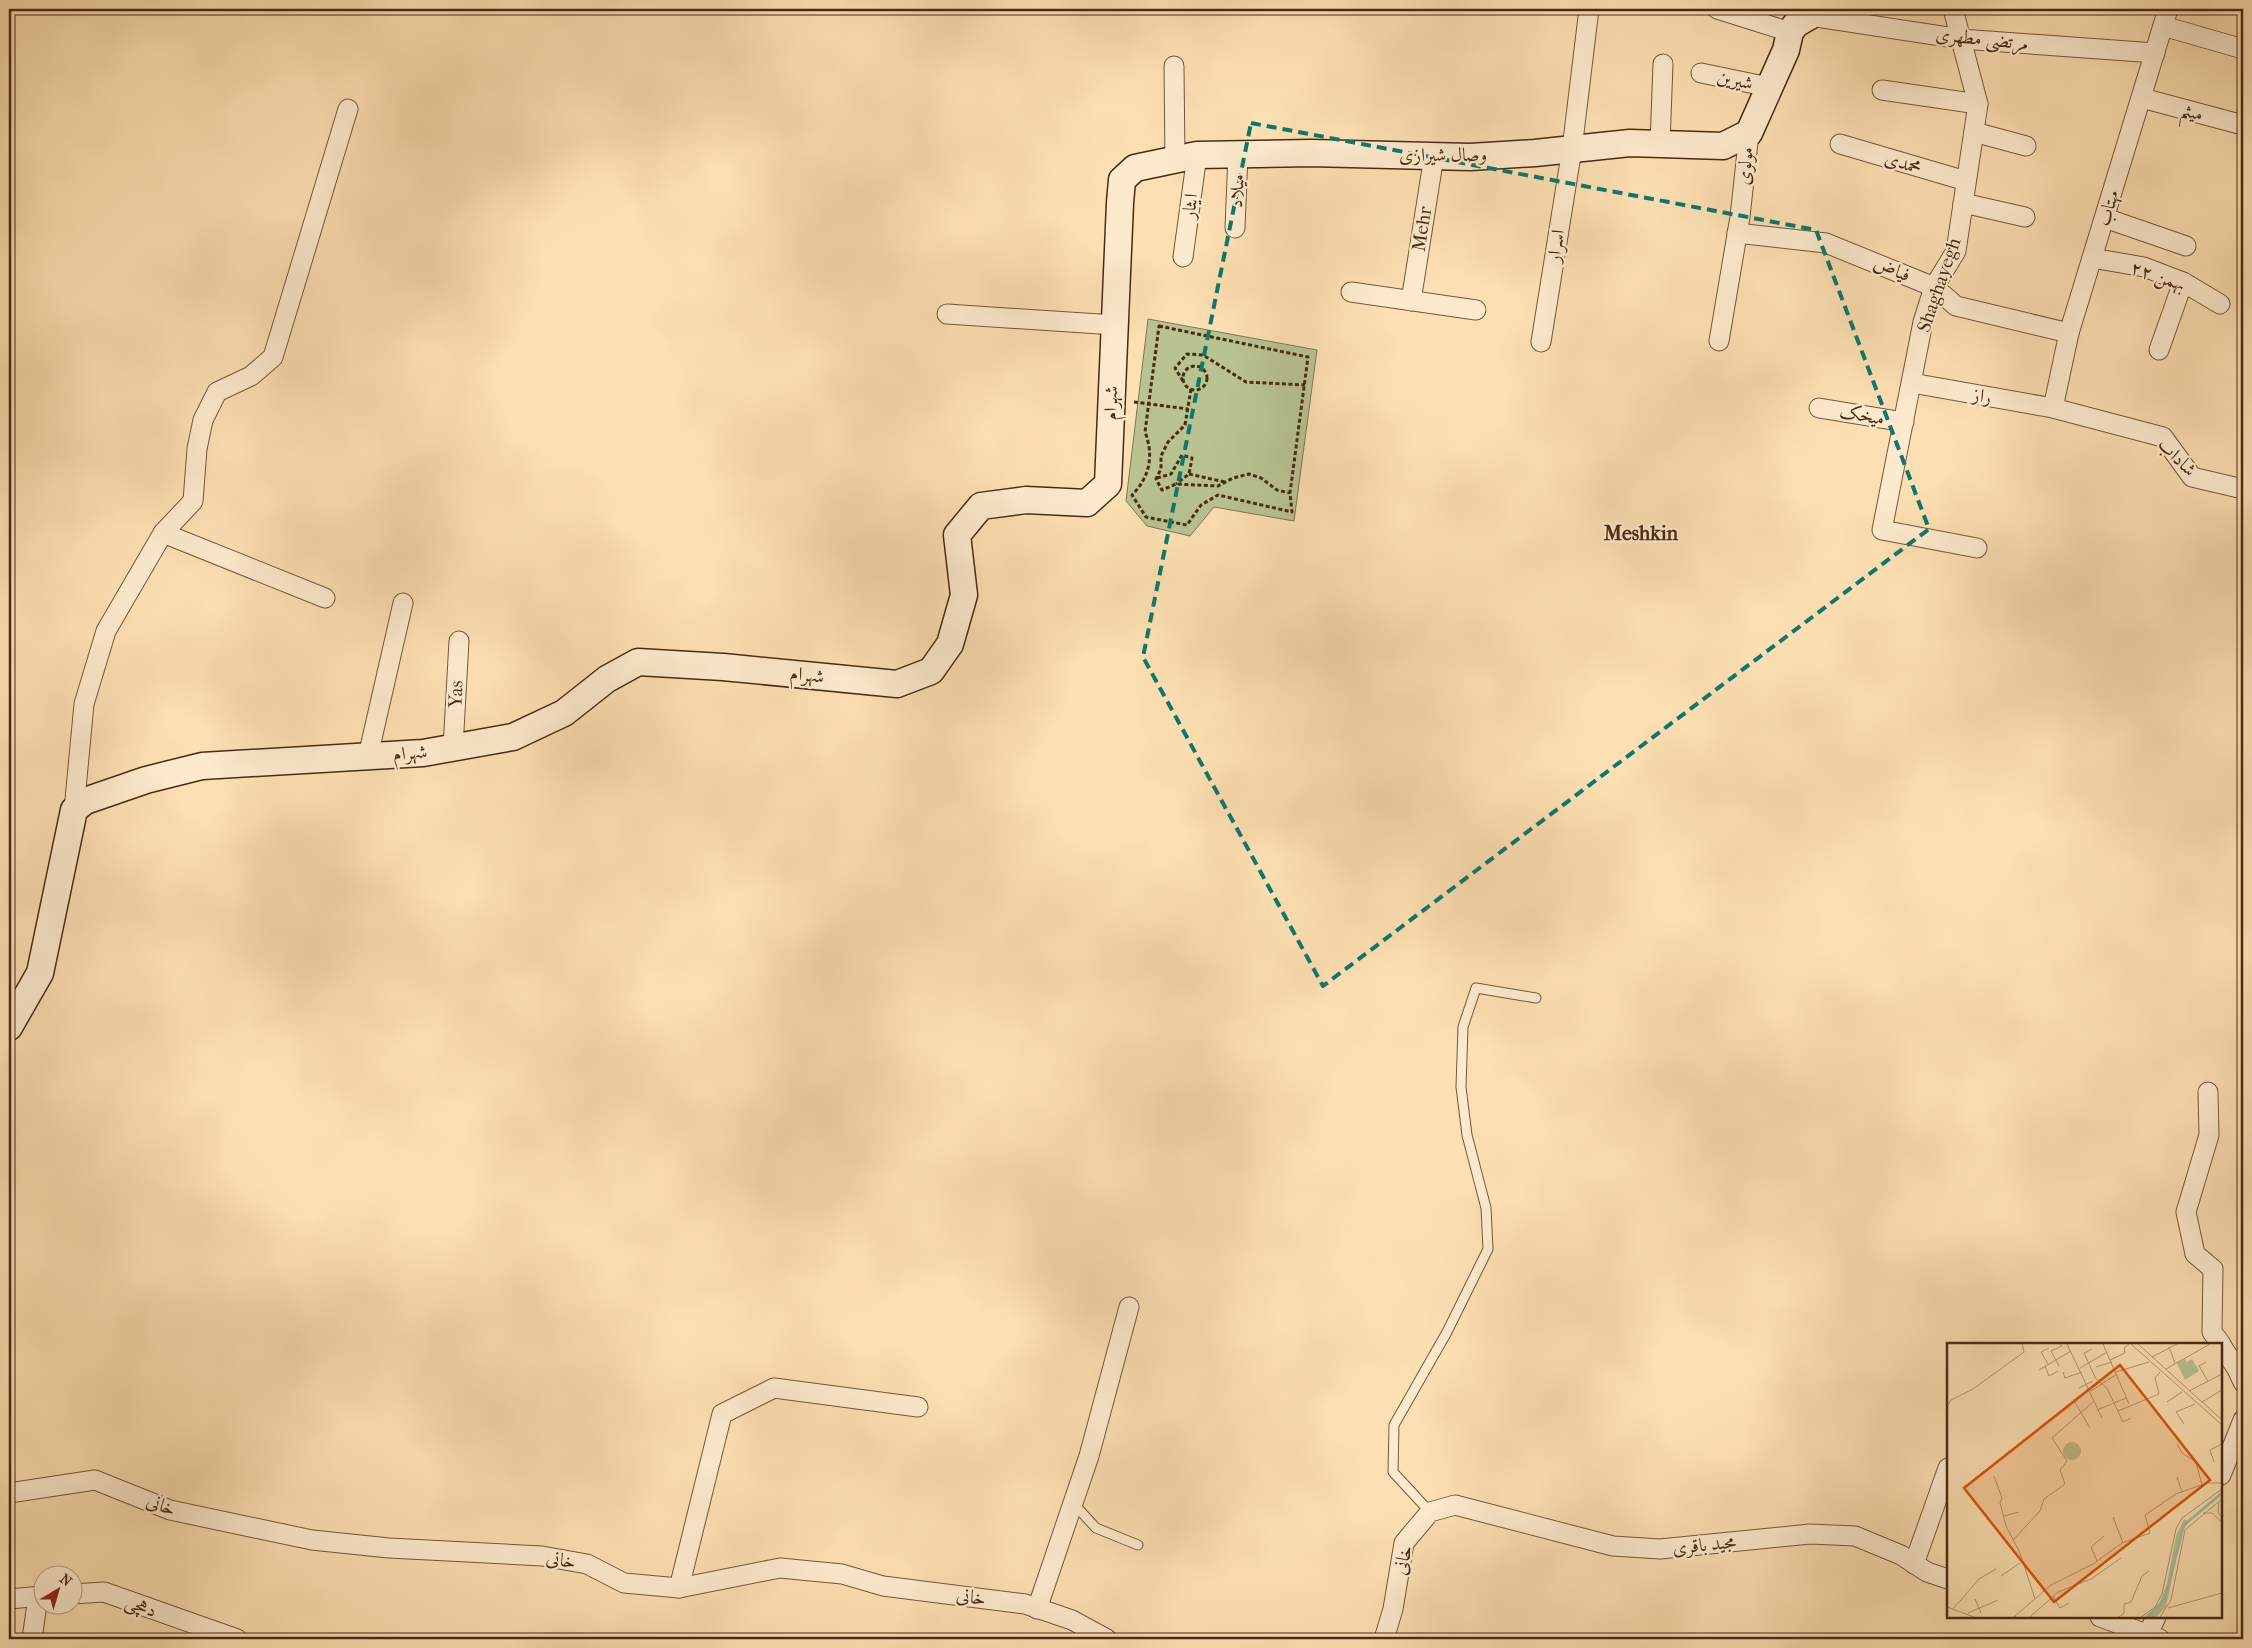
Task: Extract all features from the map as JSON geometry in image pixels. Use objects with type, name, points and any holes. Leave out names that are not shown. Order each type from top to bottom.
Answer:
[{"type":"street","name":"اسرار","points":[[1541,342],[1572,149],[1589,9]]},
{"type":"street","points":[[1717,9],[1790,32],[1796,24],[1812,12]]},
{"type":"street","name":"Shaghayegh","points":[[1953,9],[1978,104],[1956,251],[1934,287],[1923,322],[1882,530],[1977,548]]},
{"type":"street","name":"مرتضی مطهری","points":[[1812,12],[1961,39],[2156,53]]},
{"type":"street","points":[[2166,17],[2243,49]]},
{"type":"street","name":"مهتاب","points":[[2053,408],[2069,333],[2166,17]]},
{"type":"street","name":"مولوی","points":[[1719,341],[1737,233],[1749,133],[1786,50],[1790,32]]},
{"type":"street","points":[[1660,144],[1662,64]]},
{"type":"street","name":"ایثار","points":[[1174,66],[1186,157],[1183,257]]},
{"type":"street","name":"شیرین","points":[[1701,73],[1769,87]]},
{"type":"street","points":[[1882,90],[1978,104]]},
{"type":"street","name":"میثم","points":[[2142,98],[2243,125]]},
{"type":"street","points":[[9,1027],[40,973],[77,797],[84,704],[106,631],[163,533],[192,501],[197,449],[203,420],[217,392],[252,376],[273,356],[348,108]]},
{"type":"street","points":[[1974,132],[2026,146]]},
{"type":"street","name":"وصال شیرازی","points":[[1135,168],[1186,157],[1238,154],[1311,153],[1470,157],[1630,144],[1723,146],[1749,133]]},
{"type":"street","name":"محمدی","points":[[1840,144],[1966,182]]},
{"type":"street","name":"میلاد","points":[[1235,228],[1238,154]]},
{"type":"street","name":"Mehr","points":[[1411,301],[1434,156]]},
{"type":"street","name":"شهرام","points":[[74,810],[85,801],[146,780],[202,766],[423,753],[513,737],[564,713],[607,679],[638,662],[723,667],[897,684],[931,671],[950,644],[964,595],[958,535],[981,506],[1026,500],[1087,503],[1108,484],[1122,180],[1135,168]]},
{"type":"street","points":[[1963,203],[2025,217]]},
{"type":"street","points":[[2105,218],[2186,246]]},
{"type":"street","name":"فیاض","points":[[1737,233],[1826,243],[1934,287],[1956,306],[2069,333]]},
{"type":"street","name":"۲۲ بهمن","points":[[2092,258],[2144,267],[2183,282],[2220,304]]},
{"type":"street","points":[[2159,350],[2183,282]]},
{"type":"street","points":[[1351,292],[1476,310]]},
{"type":"street","points":[[947,314],[1115,325]]},
{"type":"street","name":"راز","points":[[1912,383],[2053,408]]},
{"type":"street","name":"میخک","points":[[1819,408],[1904,422]]},
{"type":"street","name":"شاداب","points":[[2053,408],[2163,437],[2192,477],[2243,489]]},
{"type":"street","points":[[163,533],[325,598]]},
{"type":"street","points":[[368,756],[404,603]]},
{"type":"street","name":"Yas","points":[[453,748],[459,641]]},
{"type":"street","points":[[2208,1092],[2209,1135],[2186,1212],[2195,1254],[2213,1269],[2212,1332],[2220,1343]]},
{"type":"street","points":[[1037,1609],[1089,1456],[1129,1307]]},
{"type":"street","points":[[2222,1346],[2243,1382]]},
{"type":"street","points":[[679,1588],[722,1414],[774,1388],[918,1407]]},
{"type":"street","points":[[2222,1472],[2243,1420]]},
{"type":"street","points":[[1914,1564],[1947,1471]]},
{"type":"street","name":"خانی","points":[[9,1493],[95,1480],[170,1510],[312,1540],[389,1548],[542,1556],[587,1564],[624,1583],[679,1588],[780,1568],[842,1574],[883,1586],[1025,1604],[1072,1620],[1107,1639]]},
{"type":"street","name":"مجید باقری","points":[[1430,1512],[1455,1504],[1613,1546],[1660,1549],[1810,1534],[1855,1536],[1901,1555],[1927,1572],[1947,1579]]},
{"type":"street","name":"خانی","points":[[1384,1639],[1393,1609],[1404,1542],[1430,1512]]},
{"type":"street","name":"دهچی","points":[[82,1593],[104,1592],[237,1639]]},
{"type":"street","points":[[9,1599],[32,1597]]},
{"type":"street","points":[[32,1639],[36,1616]]},
{"type":"street","points":[[2103,1618],[2154,1636],[2156,1618]]},
{"type":"lane","points":[[1430,1512],[1393,1472],[1394,1425],[1447,1332],[1488,1249],[1486,1208],[1467,1135],[1461,1087],[1463,1027],[1476,988],[1536,998]]},
{"type":"lane","points":[[1073,1503],[1096,1528],[1138,1545]]},
{"type":"path","points":[[1159,326],[1308,357],[1290,492],[1292,512],[1218,495],[1201,505],[1187,525],[1146,517],[1132,495],[1142,486],[1149,468],[1150,445],[1145,432],[1149,403],[1159,326]]},
{"type":"path","points":[[1184,381],[1184,373],[1190,367],[1198,366],[1204,370],[1207,378],[1205,385],[1199,390],[1191,389],[1184,381],[1174,368],[1187,354],[1203,355],[1246,382],[1305,385]]},
{"type":"path","points":[[1156,479],[1161,469],[1161,456],[1168,442],[1185,425],[1191,389]]},
{"type":"path","points":[[1112,400],[1188,409]]},
{"type":"path","points":[[1182,455],[1192,458],[1189,474],[1176,484],[1162,490],[1156,479],[1172,474],[1182,455]]},
{"type":"path","points":[[1189,474],[1226,482]]},
{"type":"path","points":[[1176,484],[1218,486],[1249,474],[1261,478],[1276,490],[1290,492]]},
{"type":"highlighted area","points":[[1251,123],[1816,230],[1929,529],[1323,986],[1143,657]]},
{"type":"green space","points":[[1148,319],[1317,350],[1294,521],[1214,507],[1190,536],[1147,526],[1126,501]]},
{"type":"district","name":"Meshkin","points":[[1641,533]]}]
